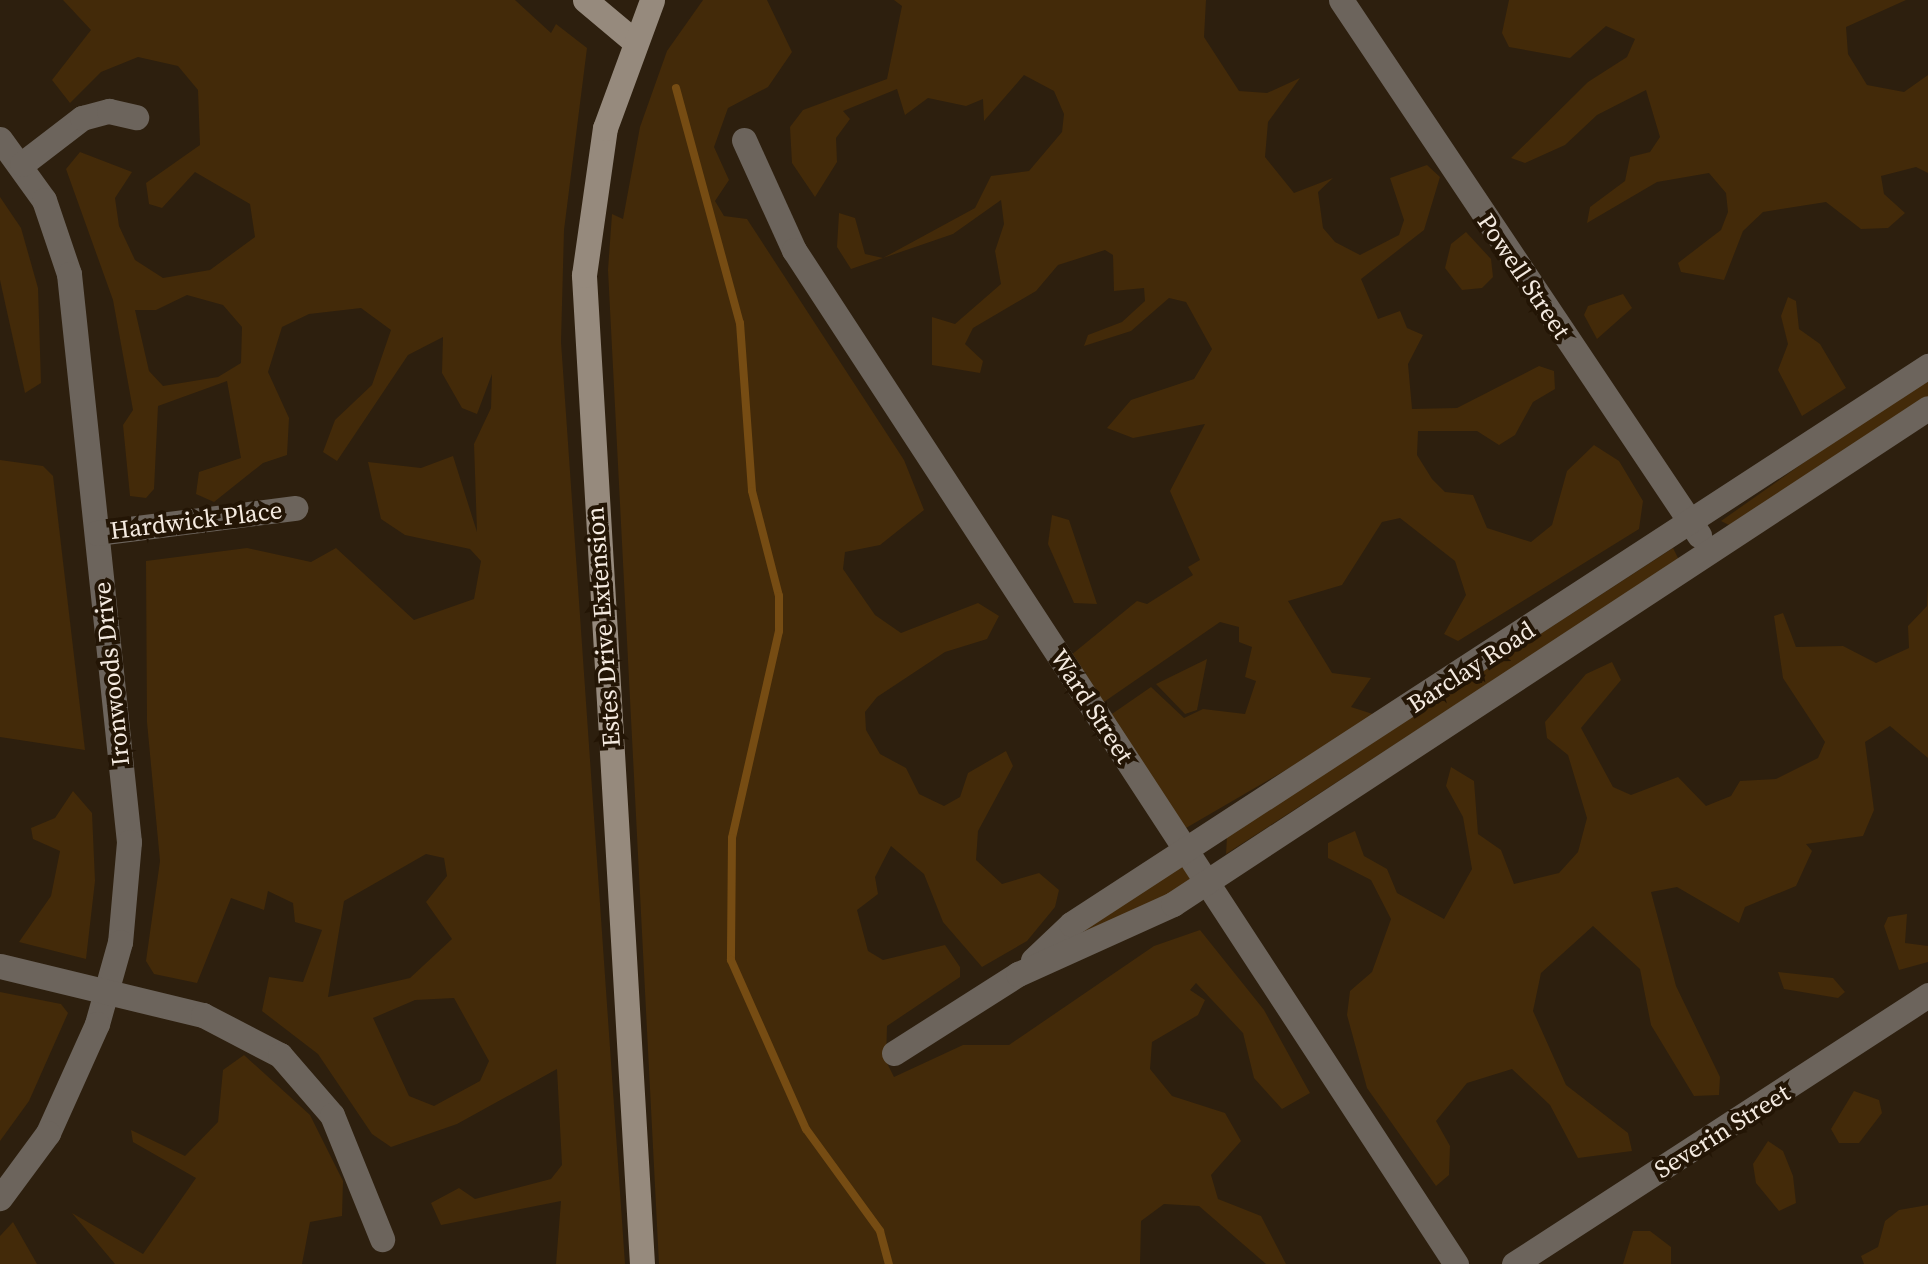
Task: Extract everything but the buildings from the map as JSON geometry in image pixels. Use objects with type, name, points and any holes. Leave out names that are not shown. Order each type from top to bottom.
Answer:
[{"type":"main road","points":[[585,0],[634,41]]},
{"type":"main road","name":"Estes Drive Extension","points":[[642,1264],[584,312],[596,168],[634,41],[652,0]]},
{"type":"street","name":"Powell Street","points":[[1341,0],[1710,551]]},
{"type":"street","points":[[22,164],[95,113],[136,116]]},
{"type":"street","name":"Ironwoods Drive","points":[[0,139],[22,164],[60,237],[69,274],[128,842],[107,989],[56,1118],[0,1198]]},
{"type":"street","name":"Ward Street","points":[[744,140],[794,250],[1456,1264]]},
{"type":"street","name":"Barclay Road","points":[[1018,974],[1071,924],[1187,853],[1928,366]]},
{"type":"street","name":"Barclay Road","points":[[894,1053],[1018,974],[1206,882],[1928,408]]},
{"type":"street","name":"Hardwick Place","points":[[97,533],[294,508]]},
{"type":"street","points":[[0,966],[203,1015],[280,1054],[332,1115],[382,1239]]},
{"type":"street","name":"Severin Street","points":[[1514,1264],[1928,996]]},
{"type":"shaded area","points":[[63,0],[515,0],[551,33],[556,24],[587,48],[564,230],[561,342],[625,1264],[556,1264],[561,1201],[441,1225],[431,1203],[459,1188],[475,1199],[551,1179],[562,1165],[557,1069],[457,1124],[391,1147],[372,1134],[318,1054],[262,1011],[269,977],[303,982],[322,930],[295,922],[293,903],[268,891],[264,910],[231,898],[197,983],[154,974],[146,961],[160,861],[147,722],[146,561],[247,548],[311,562],[336,548],[414,620],[474,599],[481,561],[470,549],[405,535],[381,519],[368,462],[421,468],[453,456],[477,532],[474,444],[491,408],[492,374],[477,414],[462,408],[442,373],[443,337],[408,355],[337,461],[323,452],[335,420],[372,385],[391,330],[361,308],[309,314],[282,327],[268,372],[289,418],[287,455],[263,463],[214,502],[196,494],[199,472],[241,458],[227,381],[158,406],[154,489],[146,498],[130,496],[123,425],[133,410],[113,300],[66,169],[80,152],[132,172],[115,198],[119,226],[135,260],[163,278],[210,270],[255,237],[250,204],[195,172],[162,208],[149,204],[146,183],[200,145],[198,90],[178,66],[138,57],[101,72],[70,103],[52,80],[91,30]],"holes":[[[187,295],[223,305],[242,327],[241,363],[218,377],[163,386],[149,371],[135,310],[156,310]],[[426,854],[444,858],[447,876],[426,902],[452,939],[410,978],[328,997],[344,901]],[[454,998],[489,1061],[480,1081],[434,1106],[409,1096],[373,1018],[415,1000]]]},
{"type":"shaded area","points":[[703,0],[767,0],[792,52],[768,87],[728,108],[714,147],[729,180],[715,201],[724,216],[747,219],[904,460],[924,510],[880,545],[845,552],[843,569],[875,615],[901,633],[978,603],[999,616],[987,639],[945,652],[877,697],[865,712],[866,730],[880,754],[906,768],[919,794],[944,806],[960,797],[968,773],[1006,751],[1013,766],[978,831],[976,860],[1002,884],[1039,873],[1059,890],[1055,907],[1027,941],[982,967],[943,922],[924,874],[891,846],[875,877],[878,894],[857,910],[868,951],[883,960],[945,945],[960,967],[960,977],[887,1026],[886,1061],[894,1077],[963,1045],[1009,1045],[1154,946],[1200,930],[1264,1010],[1310,1093],[1282,1109],[1254,1078],[1243,1033],[1196,983],[1190,990],[1205,1000],[1198,1015],[1152,1042],[1150,1069],[1172,1096],[1225,1113],[1241,1141],[1211,1175],[1218,1199],[1261,1216],[1286,1264],[1266,1264],[1199,1206],[1164,1204],[1141,1221],[1140,1264],[659,1264],[608,270],[612,214],[623,219],[640,127],[667,51]]},
{"type":"shaded area","points":[[894,0],[1206,0],[1204,37],[1239,91],[1267,93],[1300,78],[1268,122],[1265,157],[1294,193],[1333,178],[1318,192],[1323,228],[1335,242],[1360,255],[1399,235],[1404,220],[1390,178],[1427,165],[1440,177],[1424,230],[1361,279],[1378,319],[1400,311],[1407,328],[1423,335],[1408,364],[1412,409],[1457,408],[1539,366],[1554,371],[1555,389],[1533,402],[1515,435],[1499,445],[1477,431],[1418,431],[1417,455],[1432,479],[1445,492],[1473,495],[1487,528],[1531,542],[1552,525],[1567,471],[1594,445],[1619,461],[1643,501],[1639,529],[1458,641],[1444,634],[1466,595],[1455,561],[1400,518],[1382,522],[1342,585],[1288,601],[1332,673],[1371,678],[1351,707],[1379,716],[1186,828],[1109,716],[1151,687],[1184,718],[1203,709],[1245,714],[1256,681],[1245,677],[1252,647],[1239,642],[1239,627],[1220,622],[1101,704],[1070,656],[1137,601],[1147,604],[1193,575],[1188,567],[1200,560],[1170,491],[1205,424],[1133,438],[1107,428],[1131,400],[1194,379],[1212,349],[1186,302],[1169,298],[1131,331],[1084,346],[1088,335],[1122,322],[1145,301],[1144,288],[1114,291],[1113,255],[1105,250],[1058,265],[1036,291],[973,328],[965,344],[983,361],[980,373],[932,365],[932,317],[955,324],[1001,284],[995,251],[1004,224],[1001,200],[953,234],[851,269],[837,247],[839,213],[855,218],[865,254],[883,258],[975,208],[991,176],[1029,171],[1062,132],[1064,114],[1054,91],[1024,75],[984,121],[983,99],[966,106],[928,98],[905,115],[897,89],[843,111],[850,119],[836,138],[837,162],[815,197],[792,163],[790,127],[803,110],[887,79],[902,6]]},
{"type":"shaded area","points":[[1509,0],[1906,0],[1846,27],[1848,54],[1867,85],[1904,92],[1928,75],[1928,173],[1916,167],[1881,176],[1884,194],[1905,213],[1888,228],[1861,229],[1826,202],[1763,212],[1743,231],[1724,280],[1681,272],[1678,263],[1721,230],[1728,212],[1726,193],[1709,173],[1657,182],[1587,223],[1590,207],[1625,181],[1630,157],[1650,152],[1660,137],[1646,90],[1597,115],[1565,145],[1525,163],[1511,158],[1588,82],[1627,57],[1635,39],[1606,26],[1570,58],[1509,47],[1502,33]]},
{"type":"shaded area","points":[[0,197],[21,228],[38,288],[41,383],[25,393],[0,280]]},
{"type":"shaded area","points":[[1466,232],[1491,259],[1493,277],[1482,288],[1462,290],[1445,268],[1451,244]]},
{"type":"shaded area","points":[[1623,294],[1632,308],[1597,339],[1584,315],[1588,306]]},
{"type":"shaded area","points":[[1788,297],[1796,301],[1799,329],[1820,344],[1846,388],[1802,416],[1778,370],[1788,344],[1781,316]]},
{"type":"shaded area","points":[[1928,375],[1928,398],[1729,525],[1721,521]]},
{"type":"shaded area","points":[[0,460],[43,466],[53,476],[85,750],[0,737]]},
{"type":"shaded area","points":[[1052,515],[1069,520],[1097,604],[1074,603],[1048,544]]},
{"type":"shaded area","points":[[1673,548],[1679,560],[1226,854],[1227,837]]},
{"type":"shaded area","points":[[1928,583],[1928,758],[1890,726],[1865,742],[1874,810],[1863,836],[1806,844],[1812,851],[1796,886],[1745,907],[1739,923],[1677,887],[1651,892],[1676,986],[1720,1077],[1719,1095],[1694,1096],[1651,1025],[1640,969],[1593,926],[1541,973],[1533,1011],[1566,1085],[1628,1133],[1632,1151],[1578,1158],[1550,1105],[1512,1069],[1467,1083],[1436,1121],[1450,1146],[1449,1175],[1436,1186],[1367,1088],[1347,1015],[1350,991],[1372,972],[1391,919],[1371,880],[1328,858],[1328,843],[1355,831],[1364,856],[1387,869],[1397,893],[1444,919],[1472,869],[1463,817],[1446,786],[1451,767],[1474,781],[1478,834],[1501,850],[1514,884],[1559,873],[1578,852],[1587,818],[1568,755],[1547,738],[1545,722],[1586,674],[1612,662],[1621,680],[1581,728],[1613,787],[1631,795],[1678,777],[1706,806],[1731,796],[1740,781],[1776,779],[1818,758],[1825,742],[1783,678],[1774,616],[1783,613],[1796,647],[1843,646],[1876,663],[1909,648],[1908,626],[1927,606]]},
{"type":"shaded area","points":[[1207,659],[1197,710],[1185,714],[1156,684]]},
{"type":"shaded area","points":[[73,791],[92,813],[95,881],[86,959],[19,942],[51,896],[60,851],[33,839],[31,828],[55,818]]},
{"type":"shaded area","points":[[1186,863],[1196,882],[1107,929],[1068,933]]},
{"type":"shaded area","points":[[1907,914],[1905,943],[1928,946],[1928,962],[1899,970],[1884,926],[1888,917]]},
{"type":"shaded area","points":[[1778,972],[1833,978],[1845,992],[1838,998],[1784,989]]},
{"type":"shaded area","points":[[0,992],[61,1004],[68,1013],[29,1101],[0,1141]]},
{"type":"shaded area","points":[[244,1055],[310,1115],[343,1181],[342,1216],[310,1222],[302,1264],[115,1264],[72,1213],[143,1254],[196,1178],[133,1142],[131,1130],[185,1156],[218,1122],[223,1070]]},
{"type":"shaded area","points":[[1854,1091],[1879,1100],[1882,1113],[1859,1143],[1839,1143],[1831,1129]]},
{"type":"shaded area","points":[[1768,1141],[1783,1151],[1793,1176],[1796,1203],[1779,1211],[1756,1183],[1753,1164]]},
{"type":"shaded area","points":[[1928,1205],[1928,1264],[1864,1264],[1861,1256],[1878,1247],[1885,1221],[1899,1210]]},
{"type":"shaded area","points":[[13,1222],[37,1264],[0,1264],[0,1236]]},
{"type":"shaded area","points":[[1633,1231],[1650,1231],[1671,1247],[1671,1264],[1623,1264]]},
{"type":"waterway","points":[[676,88],[740,323],[752,491],[779,596],[779,631],[732,838],[731,960],[806,1129],[880,1231],[889,1264]]}]
